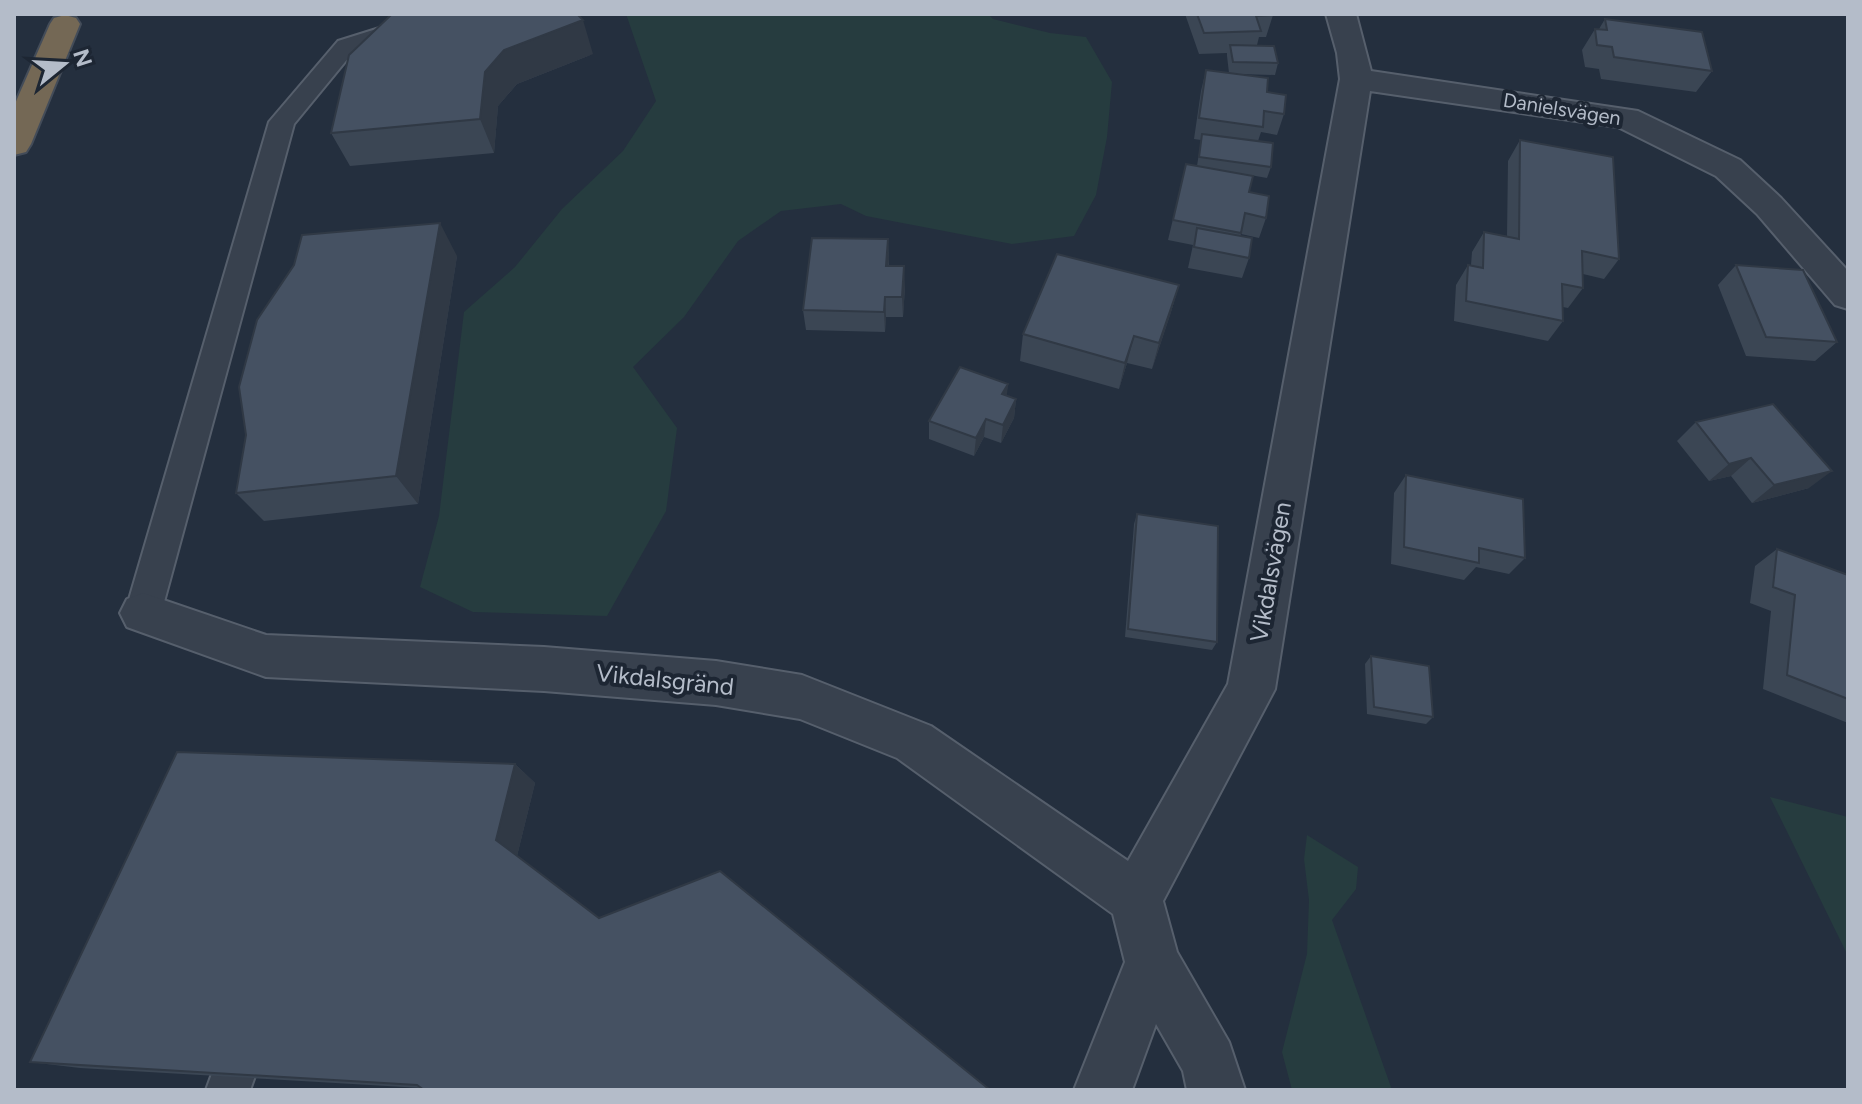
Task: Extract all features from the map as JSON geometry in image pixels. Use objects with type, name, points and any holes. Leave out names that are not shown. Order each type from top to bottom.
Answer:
[{"type":"highway","points":[[14,113],[67,19]]},
{"type":"highway","points":[[14,144],[67,19]]},
{"type":"street","name":"Vikdalsvägen","points":[[1136,898],[1251,689],[1356,79],[1353,53],[1341,14]]},
{"type":"street","name":"Danielsvägen","points":[[1356,79],[1626,118],[1728,168],[1769,206],[1848,295]]},
{"type":"street","name":"Vikdalsgränd","points":[[143,613],[266,656],[544,669],[716,683],[802,697],[914,742],[1136,898]]},
{"type":"street","points":[[1136,898],[1152,962],[1209,1062],[1216,1090]]},
{"type":"street","points":[[1103,1090],[1152,962]]},
{"type":"lane","points":[[143,613],[282,122],[346,46],[405,27]]},
{"type":"green space","points":[[626,14],[988,14],[993,19],[1050,33],[1086,37],[1112,82],[1107,137],[1096,195],[1074,236],[1012,244],[866,216],[841,204],[781,211],[738,241],[684,317],[633,367],[677,428],[666,511],[607,616],[473,612],[420,587],[439,516],[464,312],[515,267],[562,209],[623,151],[656,101]]},
{"type":"green space","points":[[1770,797],[1848,817],[1848,956]]},
{"type":"green space","points":[[1307,835],[1358,867],[1356,889],[1332,920],[1392,1090],[1292,1090],[1282,1052],[1307,954],[1309,900],[1304,859]]},
{"type":"building","points":[[392,14],[577,14],[583,20],[504,50],[485,72],[480,119],[331,133],[349,55]]},
{"type":"building","points":[[1197,14],[1273,15],[1256,16],[1261,31],[1204,33]]},
{"type":"building","points":[[1605,19],[1702,32],[1712,71],[1614,57],[1612,47],[1597,45],[1595,29],[1607,30]]},
{"type":"building","points":[[1230,45],[1274,46],[1278,63],[1233,62]]},
{"type":"building","points":[[1206,70],[1268,78],[1267,92],[1286,95],[1284,114],[1264,111],[1263,127],[1199,118]]},
{"type":"building","points":[[1202,134],[1273,143],[1271,167],[1199,157]]},
{"type":"building","points":[[1520,140],[1613,157],[1619,259],[1582,251],[1583,288],[1562,284],[1563,321],[1466,301],[1468,265],[1483,268],[1484,232],[1519,239]]},
{"type":"building","points":[[1186,164],[1253,176],[1249,192],[1269,196],[1266,218],[1245,213],[1241,233],[1173,220]]},
{"type":"building","points":[[440,223],[396,476],[236,493],[246,435],[239,387],[257,320],[294,265],[302,235]]},
{"type":"building","points":[[1197,228],[1252,238],[1249,258],[1194,247]]},
{"type":"building","points":[[812,238],[888,239],[886,266],[904,266],[902,297],[885,297],[884,312],[803,310]]},
{"type":"building","points":[[1057,254],[1179,285],[1159,343],[1134,336],[1125,363],[1023,334]]},
{"type":"building","points":[[1736,265],[1803,270],[1837,342],[1766,337]]},
{"type":"building","points":[[960,367],[1008,384],[1002,394],[1016,399],[1003,425],[986,419],[976,438],[929,421]]},
{"type":"building","points":[[1773,404],[1832,471],[1774,485],[1751,458],[1729,464],[1696,422]]},
{"type":"building","points":[[1406,475],[1523,499],[1525,558],[1479,548],[1479,563],[1404,547]]},
{"type":"building","points":[[1137,514],[1218,526],[1217,642],[1128,629]]},
{"type":"building","points":[[1777,549],[1848,575],[1848,699],[1787,675],[1795,595],[1773,587]]},
{"type":"building","points":[[1371,656],[1429,666],[1433,717],[1374,707]]},
{"type":"building","points":[[177,752],[515,764],[496,840],[599,918],[720,871],[990,1090],[424,1090],[417,1085],[30,1062]]}]
